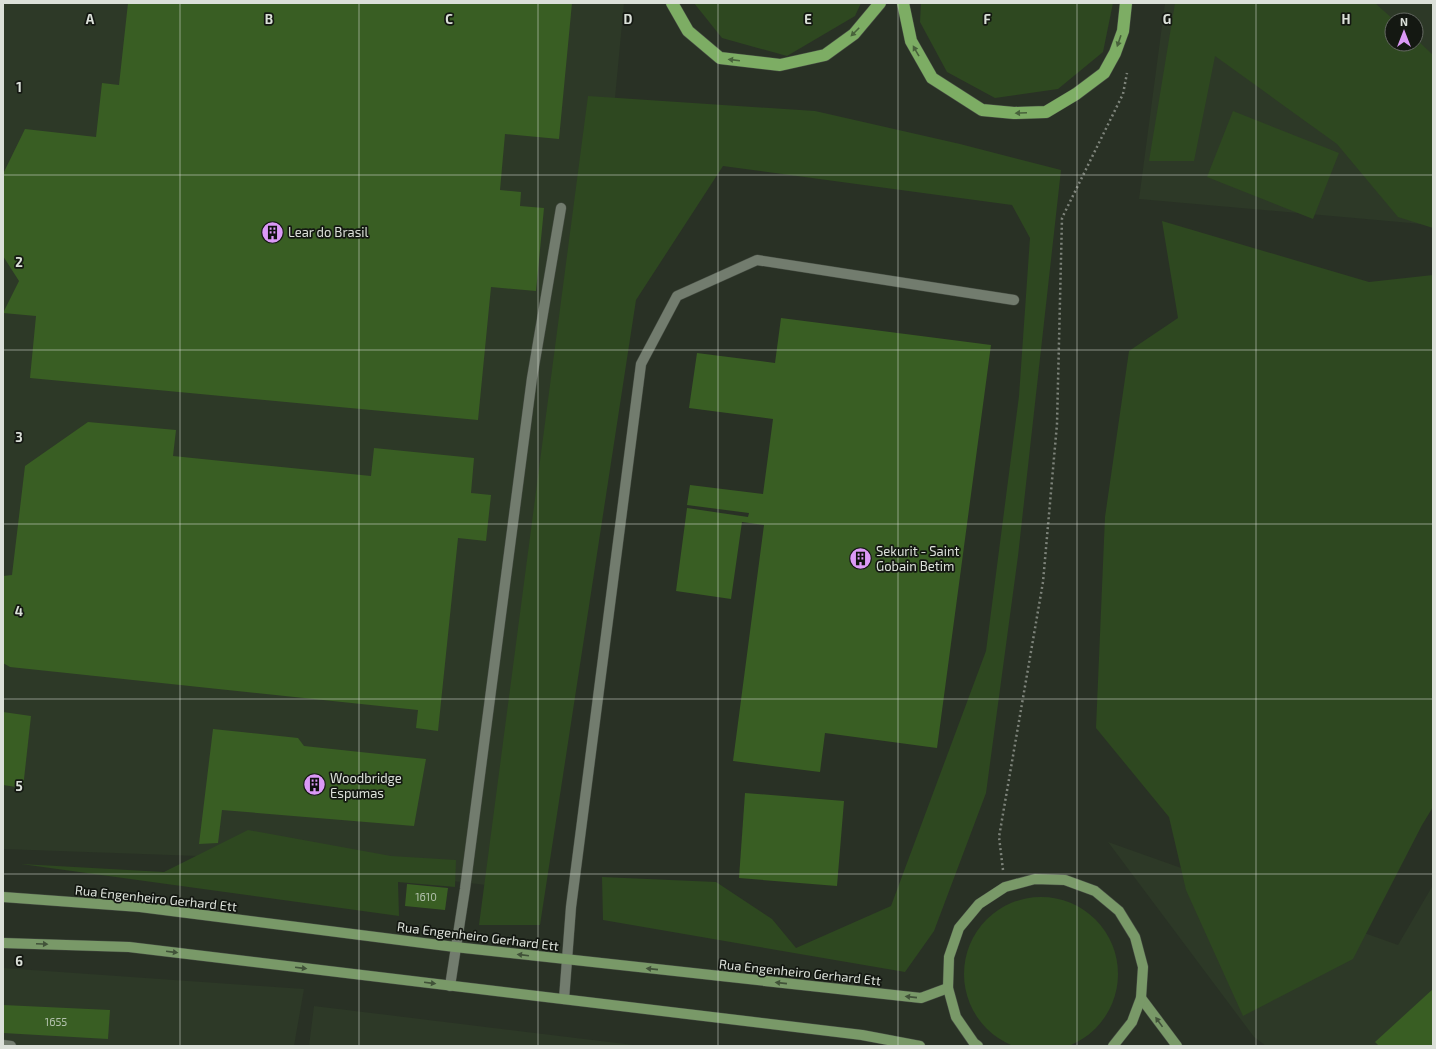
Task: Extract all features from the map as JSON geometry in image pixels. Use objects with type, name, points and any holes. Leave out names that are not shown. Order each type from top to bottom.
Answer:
[{"type":"highway","points":[[672,3],[688,31],[720,58],[780,66],[825,55],[854,34],[880,3]]},
{"type":"highway","points":[[903,3],[911,41],[932,78],[982,110],[1014,113],[1046,112],[1076,94],[1104,73],[1115,53],[1123,30],[1126,3]]},
{"type":"main road","points":[[978,1046],[974,1043],[956,1017],[948,988],[949,957],[959,928],[979,904],[1005,887],[1035,879],[1065,880],[1095,891],[1119,911],[1135,936],[1143,967],[1141,998],[1132,1022],[1113,1046]]},
{"type":"main road","name":"Rua Engenheiro Gerhard Ett","points":[[3,896],[140,907],[455,947],[921,998],[948,988]]},
{"type":"main road","points":[[3,943],[129,947],[862,1034],[920,1046]]},
{"type":"main road","points":[[1141,998],[1177,1046]]},
{"type":"lane","points":[[450,986],[465,889],[532,378],[561,208]]},
{"type":"lane","points":[[564,999],[571,907],[641,364],[677,296],[757,260],[1014,300]]},
{"type":"lane","points":[[3,1045],[11,1046]]},
{"type":"path","points":[[1005,887],[999,837],[1043,582],[1057,424],[1062,218],[1123,94],[1127,71]]},
{"type":"shaded area","points":[[3,3],[624,3],[615,98],[520,889],[254,858],[3,849]]},
{"type":"shaded area","points":[[1165,3],[1433,3],[1433,225],[1139,199]]},
{"type":"shaded area","points":[[1108,842],[1398,945],[1433,885],[1433,1046],[1266,1046],[1254,1037]]},
{"type":"shaded area","points":[[3,968],[304,989],[294,1046],[3,1046]]},
{"type":"shaded area","points":[[314,1006],[642,1046],[309,1046]]},
{"type":"green space","points":[[694,3],[861,3],[855,16],[787,56],[722,38]]},
{"type":"green space","points":[[921,3],[1113,3],[1103,52],[1058,89],[995,98],[947,72],[920,22]]},
{"type":"green space","points":[[1175,3],[1375,3],[1385,12],[1384,52],[1424,52],[1424,47],[1433,55],[1433,228],[1398,217],[1337,144],[1215,56],[1194,161],[1149,161]]},
{"type":"green space","points":[[588,96],[815,111],[960,144],[1061,170],[1018,556],[986,793],[934,931],[905,972],[603,920],[602,877],[716,882],[772,919],[796,948],[891,906],[986,651],[1019,396],[1030,238],[1012,205],[723,166],[636,300],[540,925],[479,925]]},
{"type":"green space","points":[[1233,111],[1339,153],[1313,219],[1207,177]]},
{"type":"green space","points":[[1162,221],[1369,282],[1433,275],[1433,807],[1422,825],[1353,959],[1243,1016],[1186,890],[1169,817],[1096,728],[1105,517],[1129,351],[1178,318]]},
{"type":"green space","points":[[248,830],[391,856],[456,860],[455,887],[398,882],[399,916],[21,864],[164,872]]},
{"type":"green space","points":[[1033,897],[1049,897],[1063,900],[1077,906],[1090,914],[1101,925],[1115,952],[1118,974],[1117,989],[1109,1010],[1101,1023],[1090,1034],[1063,1048],[1049,1051],[1033,1051],[1019,1048],[1005,1042],[992,1034],[981,1023],[967,996],[964,982],[964,966],[967,952],[973,938],[981,925],[992,914],[1019,900]]},
{"type":"building","name":"Lear do Brasil","points":[[128,3],[572,3],[559,139],[505,134],[500,190],[521,192],[520,206],[544,208],[536,291],[491,287],[478,420],[30,378],[36,316],[3,313],[19,281],[3,256],[3,174],[25,129],[96,137],[102,83],[119,85]]},
{"type":"building","name":"Sekurit - Saint Gobain Betim","points":[[781,318],[991,345],[937,748],[825,733],[820,772],[733,761],[764,525],[742,522],[731,599],[676,591],[687,508],[748,517],[749,513],[687,505],[690,485],[763,494],[773,419],[689,408],[697,353],[775,363]]},
{"type":"building","points":[[88,422],[176,430],[173,456],[371,476],[374,448],[474,458],[471,493],[491,495],[486,541],[458,538],[438,731],[416,728],[418,710],[10,667],[3,663],[3,576],[12,575],[25,466]]},
{"type":"building","points":[[3,712],[31,716],[23,788],[3,785]]},
{"type":"building","name":"Woodbridge Espumas","points":[[213,729],[298,738],[304,746],[426,759],[414,826],[222,810],[218,843],[199,844]]},
{"type":"building","points":[[745,793],[844,801],[837,886],[739,878]]},
{"type":"building","points":[[407,884],[448,888],[445,910],[405,906]]},
{"type":"building","points":[[1433,989],[1433,1046],[1379,1046],[1375,1042]]},
{"type":"building","points":[[3,1005],[110,1010],[108,1039],[3,1033]]},
{"type":"place","name":"Lear do Brasil","points":[[272,232]]},
{"type":"place","name":"Sekurit - Saint Gobain Betim","points":[[861,558]]},
{"type":"place","name":"Woodbridge Espumas","points":[[314,785]]}]
